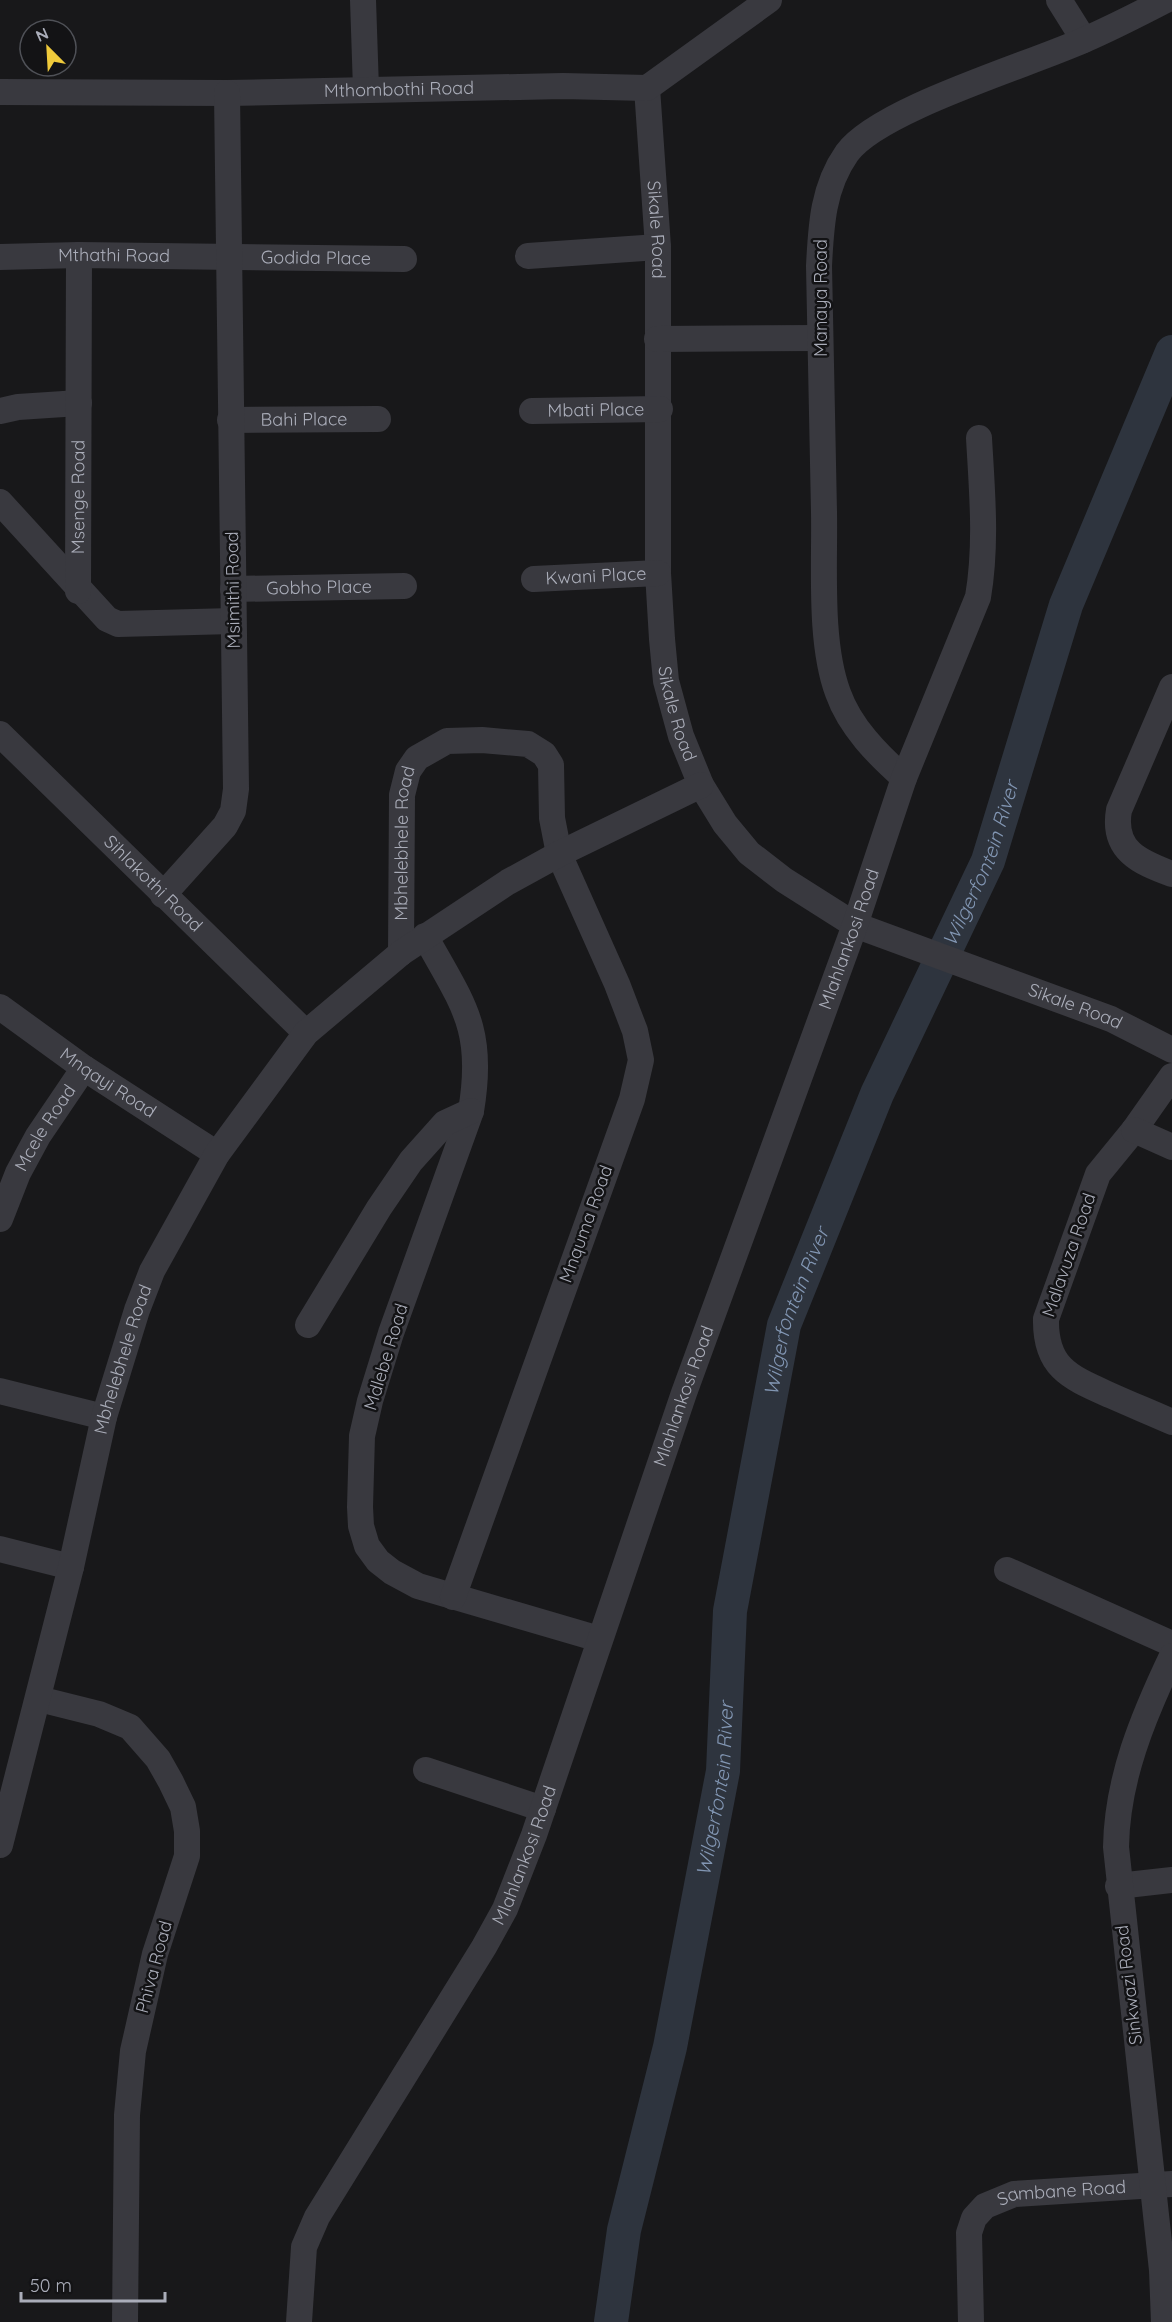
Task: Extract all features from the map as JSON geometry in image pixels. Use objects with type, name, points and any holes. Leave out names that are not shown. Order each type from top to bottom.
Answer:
[{"type":"street","points":[[363,0],[366,89]]},
{"type":"street","points":[[647,87],[768,0]]},
{"type":"street","points":[[1059,0],[1084,40]]},
{"type":"street","name":"Manaya Road","points":[[904,778],[867,740],[849,717],[837,692],[831,662],[825,605],[820,338],[821,216],[831,183],[848,152],[870,131],[909,111],[1084,40],[1166,0]]},
{"type":"street","name":"Mthombothi Road","points":[[0,92],[227,93],[563,86],[647,87]]},
{"type":"street","name":"Sikale Road","points":[[647,87],[658,247],[657,339],[660,409],[658,573],[666,681],[681,736],[701,785],[725,824],[750,854],[784,880],[855,925],[920,946],[1111,1019],[1172,1050]]},
{"type":"street","name":"Msimithi Road","points":[[163,895],[211,843],[233,811],[236,789],[227,93]]},
{"type":"street","points":[[528,256],[658,247]]},
{"type":"street","name":"Mthathi Road","points":[[0,257],[79,255],[228,259]]},
{"type":"street","name":"Msenge Road","points":[[78,591],[79,255]]},
{"type":"street","name":"Godida Place","points":[[228,259],[404,259]]},
{"type":"street","points":[[657,339],[820,338]]},
{"type":"street","points":[[0,411],[18,407],[79,403]]},
{"type":"street","name":"Mbati Place","points":[[532,411],[660,409]]},
{"type":"street","name":"Bahi Place","points":[[230,420],[378,419]]},
{"type":"street","name":"Mlahlankosi Road","points":[[299,2322],[304,2247],[317,2217],[490,1938],[505,1910],[543,1809],[684,1393],[855,925],[904,778],[978,597],[983,571],[984,518],[979,438]]},
{"type":"street","name":"Msenge Road","points":[[0,502],[78,591],[107,619],[118,624],[233,621]]},
{"type":"street","name":"Kwani Place","points":[[534,579],[658,573]]},
{"type":"street","name":"Gobho Place","points":[[233,589],[405,586]]},
{"type":"street","points":[[1172,687],[1119,810],[1116,827],[1119,839],[1131,852],[1156,868],[1172,874]]},
{"type":"street","name":"Sihlakothi Road","points":[[0,734],[306,1033]]},
{"type":"street","name":"Mbhelebhele Road","points":[[401,953],[402,795],[408,771],[417,758],[447,741],[482,740],[528,744],[538,748],[551,765],[552,818],[559,854]]},
{"type":"street","name":"Mbhelebhele Road","points":[[0,1845],[39,1699],[104,1417],[137,1310],[152,1271],[218,1154],[306,1033],[401,953],[499,887],[559,854],[701,785]]},
{"type":"street","name":"Mnquma Road","points":[[453,1597],[632,1099],[641,1060],[635,1031],[617,984],[559,854]]},
{"type":"street","name":"Mdlebe Road","points":[[425,936],[471,1023],[477,1066],[471,1111],[391,1333],[370,1401],[362,1436],[361,1526],[367,1545],[378,1561],[392,1572],[418,1586],[599,1639]]},
{"type":"street","name":"Mnqayi Road","points":[[0,1007],[84,1068],[218,1154]]},
{"type":"street","name":"Mcele Road","points":[[0,1219],[6,1186],[84,1068]]},
{"type":"street","name":"Mdlavuza Road","points":[[1172,1076],[1134,1130],[1098,1174],[1046,1319],[1045,1338],[1051,1354],[1072,1378],[1172,1422]]},
{"type":"street","points":[[309,1325],[379,1208],[411,1161],[445,1123],[471,1111]]},
{"type":"street","points":[[1134,1130],[1172,1147]]},
{"type":"street","points":[[0,1391],[104,1417]]},
{"type":"street","points":[[0,1549],[71,1567]]},
{"type":"street","points":[[1007,1570],[1172,1644]]},
{"type":"street","name":"Sinkwazi Road","points":[[1164,2322],[1162,2185],[1118,1886],[1116,1816],[1124,1777],[1155,1693],[1172,1656]]},
{"type":"street","name":"Phiva Road","points":[[39,1699],[99,1714],[130,1727],[152,1752],[171,1782],[183,1807],[187,1831],[187,1856],[155,1954],[133,2051],[127,2115],[125,2322]]},
{"type":"street","points":[[426,1770],[543,1809]]},
{"type":"street","points":[[1118,1886],[1172,1880]]},
{"type":"street","name":"Sambane Road","points":[[971,2322],[969,2233],[974,2218],[985,2206],[1014,2194],[1162,2185]]},
{"type":"waterway","name":"Wilgerfontein River","points":[[611,2322],[624,2230],[670,2047],[723,1771],[730,1611],[784,1325],[877,1094],[988,861],[1066,605],[1172,352]]}]
